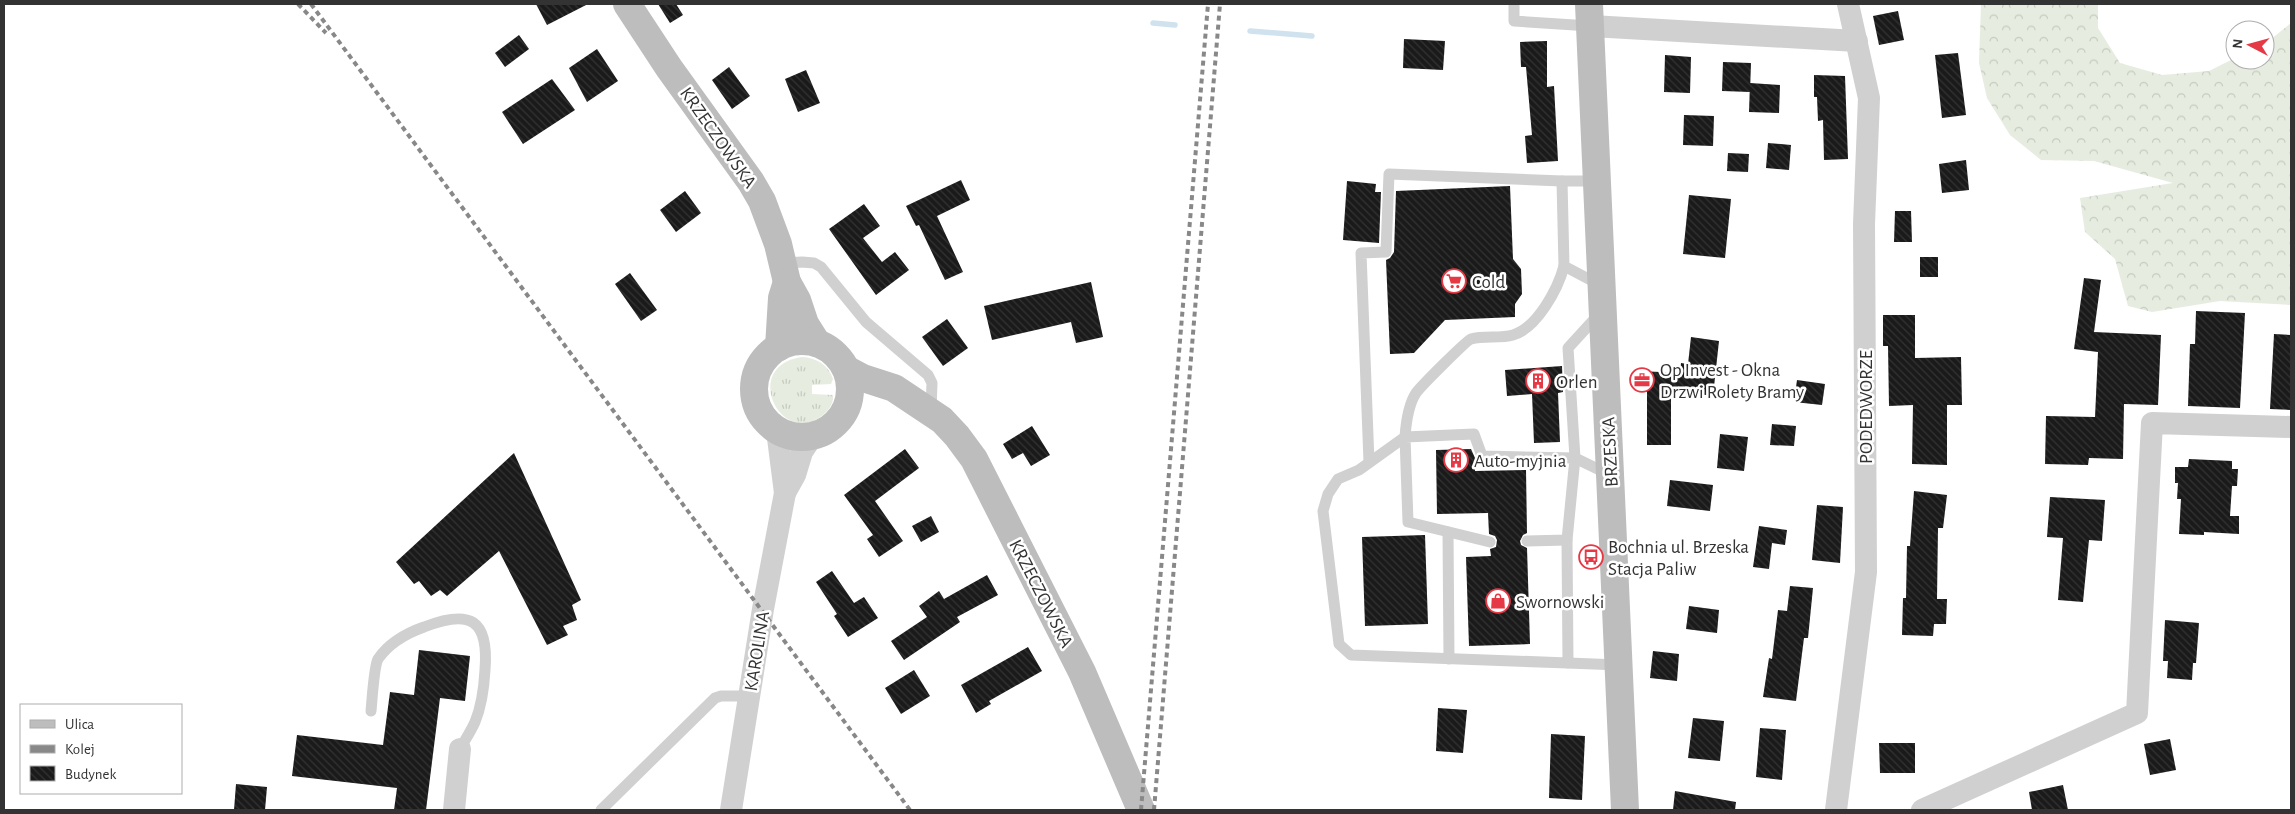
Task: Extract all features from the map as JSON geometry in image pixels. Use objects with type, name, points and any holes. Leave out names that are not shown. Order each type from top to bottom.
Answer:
[{"type":"main road","name":"KRZECZOWSKA","points":[[627,4],[669,68],[751,182],[771,222],[785,272],[805,324],[817,343]]},
{"type":"main road","name":"BRZESKA","points":[[1590,15],[1625,810]]},
{"type":"main road","name":"KRZECZOWSKA","points":[[779,347],[785,272]]},
{"type":"main road","points":[[798,341],[817,343],[834,353],[846,368],[851,389],[846,410],[832,428],[812,437],[790,436],[775,429],[763,418],[758,408],[754,386],[756,376],[764,359],[779,347],[798,341]]},
{"type":"main road","name":"KRZECZOWSKA","points":[[846,368],[863,378],[886,384],[920,406],[957,436],[981,472],[1082,672],[1141,810]]},
{"type":"main road","points":[[846,410],[865,402],[920,406]]},
{"type":"street","name":"PODEDWORZE","points":[[1836,810],[1866,572],[1864,224],[1869,98],[1848,4]]},
{"type":"street","points":[[1590,15],[1857,42]]},
{"type":"street","points":[[1922,810],[2137,713],[2152,423],[2291,427]]},
{"type":"street","name":"KAROLINA","points":[[731,810],[785,493],[778,438],[775,429]]},
{"type":"street","name":"KAROLINA","points":[[785,493],[795,475],[802,452],[812,437]]},
{"type":"street","points":[[454,810],[460,749]]},
{"type":"lane","points":[[1514,6],[1514,21],[1590,15]]},
{"type":"lane","points":[[1369,462],[1361,253],[1386,252],[1389,174],[1597,181]]},
{"type":"lane","points":[[1490,542],[1408,522],[1405,437],[1407,417],[1416,394],[1469,339],[1514,335],[1534,321],[1553,294],[1561,279],[1564,266],[1562,181]]},
{"type":"lane","points":[[785,272],[814,263],[828,272],[866,322],[928,375],[932,383],[933,392],[920,406]]},
{"type":"lane","points":[[1564,266],[1602,298],[1568,348],[1575,458],[1566,540],[1568,663]]},
{"type":"lane","points":[[1610,475],[1575,458],[1482,456],[1474,434],[1405,437],[1369,462],[1338,479],[1328,494],[1324,511],[1339,644],[1351,655],[1619,665]]},
{"type":"lane","points":[[1448,532],[1449,659]]},
{"type":"lane","points":[[1527,541],[1566,540]]},
{"type":"lane","points":[[371,711],[377,660],[404,635],[446,619],[460,618],[474,623],[484,635],[487,654],[484,695],[475,722],[460,749]]},
{"type":"lane","points":[[601,810],[715,698],[721,696],[749,696]]},
{"type":"green space","points":[[1981,4],[2098,4],[2098,28],[2120,63],[2162,75],[2209,71],[2225,63],[2225,70],[2275,70],[2275,36],[2291,23],[2291,305],[2220,301],[2152,312],[2128,306],[2115,259],[2085,232],[2080,198],[2173,183],[2094,161],[2041,160],[2010,135],[1987,98],[1979,63]]},
{"type":"green space","points":[[802,357],[821,363],[828,369],[833,379],[831,384],[812,385],[812,394],[833,395],[833,401],[823,415],[807,423],[793,422],[782,414],[774,402],[770,388],[773,375],[783,363]]},
{"type":"building","points":[[536,4],[588,4],[547,25]]},
{"type":"building","points":[[658,4],[676,4],[683,15],[670,23]]},
{"type":"building","points":[[1898,11],[1904,40],[1879,45],[1873,16]]},
{"type":"building","points":[[519,35],[529,49],[505,67],[495,53]]},
{"type":"building","points":[[1404,39],[1445,41],[1443,70],[1403,68]]},
{"type":"building","points":[[1547,41],[1547,87],[1554,86],[1558,161],[1527,163],[1525,136],[1532,135],[1526,67],[1521,67],[1520,42]]},
{"type":"building","points":[[597,49],[618,81],[587,102],[569,68]]},
{"type":"building","points":[[1958,53],[1966,115],[1942,118],[1935,55]]},
{"type":"building","points":[[1665,55],[1691,57],[1690,93],[1664,92]]},
{"type":"building","points":[[1723,62],[1751,63],[1750,92],[1722,91]]},
{"type":"building","points":[[729,67],[750,96],[732,109],[712,80]]},
{"type":"building","points":[[806,70],[820,103],[798,112],[785,79]]},
{"type":"building","points":[[1814,75],[1845,76],[1848,159],[1824,160],[1823,120],[1818,121],[1817,97],[1814,97]]},
{"type":"building","points":[[552,79],[575,110],[523,144],[502,112]]},
{"type":"building","points":[[1750,83],[1780,85],[1779,113],[1749,112]]},
{"type":"building","points":[[1684,115],[1714,116],[1713,146],[1683,145]]},
{"type":"building","points":[[1768,143],[1791,145],[1789,170],[1766,168]]},
{"type":"building","points":[[1728,153],[1749,154],[1748,172],[1727,171]]},
{"type":"building","points":[[1966,160],[1969,190],[1942,193],[1939,164]]},
{"type":"building","points":[[961,180],[970,200],[937,216],[963,272],[945,280],[919,225],[916,226],[906,206]]},
{"type":"building","points":[[1347,181],[1376,184],[1375,192],[1381,192],[1379,243],[1343,240]]},
{"type":"building","name":"Cold","points":[[1510,186],[1513,259],[1521,269],[1522,294],[1515,304],[1515,317],[1445,320],[1414,353],[1390,354],[1386,260],[1394,252],[1396,191]]},
{"type":"building","points":[[685,191],[701,213],[676,232],[660,210]]},
{"type":"building","points":[[1689,195],[1731,199],[1725,258],[1683,254]]},
{"type":"building","points":[[864,204],[880,226],[863,238],[882,262],[895,252],[909,270],[876,295],[829,229]]},
{"type":"building","points":[[1895,211],[1911,211],[1912,242],[1894,242]]},
{"type":"building","points":[[1920,257],[1938,257],[1938,277],[1920,277]]},
{"type":"building","points":[[630,273],[657,310],[641,321],[615,284]]},
{"type":"building","points":[[2084,278],[2101,280],[2094,332],[2161,335],[2158,405],[2124,404],[2123,459],[2089,458],[2088,465],[2045,464],[2046,416],[2095,417],[2098,352],[2074,349]]},
{"type":"building","points":[[1091,282],[1103,337],[1076,343],[1071,322],[992,340],[984,306]]},
{"type":"building","points":[[2196,311],[2245,313],[2240,408],[2188,406],[2190,344],[2195,344]]},
{"type":"building","points":[[1883,315],[1915,315],[1915,358],[1961,357],[1962,405],[1947,405],[1947,465],[1912,464],[1913,405],[1889,406],[1888,346],[1883,346]]},
{"type":"building","points":[[947,319],[968,348],[943,366],[922,337]]},
{"type":"building","points":[[2274,334],[2291,335],[2291,410],[2270,409]]},
{"type":"building","points":[[1691,337],[1719,341],[1713,396],[1671,390],[1671,445],[1647,445],[1647,392],[1640,392],[1640,371],[1680,373],[1681,363],[1688,364]]},
{"type":"building","points":[[1562,366],[1563,392],[1558,393],[1560,442],[1534,443],[1532,394],[1507,396],[1505,370]]},
{"type":"building","points":[[1797,380],[1825,384],[1822,405],[1794,402]]},
{"type":"building","points":[[1772,424],[1796,426],[1794,446],[1770,445]]},
{"type":"building","points":[[1032,426],[1050,455],[1031,466],[1023,453],[1012,459],[1003,444]]},
{"type":"building","points":[[1720,434],[1748,437],[1744,471],[1717,468]]},
{"type":"building","points":[[905,449],[919,468],[875,501],[903,541],[879,557],[867,539],[873,535],[844,495]]},
{"type":"building","points":[[1471,449],[1475,458],[1475,471],[1526,470],[1527,533],[1523,535],[1520,541],[1521,545],[1527,548],[1530,644],[1469,646],[1466,557],[1491,556],[1490,549],[1496,547],[1497,540],[1495,536],[1489,534],[1488,513],[1437,514],[1436,450]]},
{"type":"building","points":[[514,453],[581,600],[572,605],[577,620],[563,626],[568,635],[547,645],[499,551],[447,596],[440,590],[431,596],[419,581],[414,584],[396,562]]},
{"type":"building","points":[[2189,459],[2232,461],[2232,469],[2238,469],[2237,486],[2232,486],[2230,516],[2239,516],[2239,534],[2204,532],[2204,535],[2179,534],[2181,499],[2177,499],[2178,483],[2175,483],[2175,467],[2188,467]]},
{"type":"building","points":[[1670,480],[1713,485],[1710,511],[1667,506]]},
{"type":"building","points":[[1914,491],[1947,495],[1943,528],[1938,528],[1937,599],[1947,599],[1946,624],[1934,624],[1933,636],[1902,635],[1903,598],[1906,598],[1907,546],[1910,546]]},
{"type":"building","points":[[2050,497],[2105,500],[2102,541],[2089,540],[2083,602],[2058,600],[2063,538],[2047,537]]},
{"type":"building","points":[[1817,505],[1843,507],[1840,563],[1812,560]]},
{"type":"building","points":[[931,516],[939,532],[921,542],[912,526]]},
{"type":"building","points":[[1759,526],[1787,530],[1785,545],[1772,543],[1769,569],[1753,567]]},
{"type":"building","points":[[1425,535],[1428,624],[1365,626],[1362,537]]},
{"type":"building","points":[[832,571],[854,603],[864,597],[878,618],[848,637],[834,616],[837,614],[816,582]]},
{"type":"building","points":[[987,575],[998,595],[957,617],[960,622],[904,660],[891,641],[927,617],[919,606],[939,591],[944,599]]},
{"type":"building","points":[[1790,586],[1813,588],[1808,638],[1804,638],[1796,701],[1763,697],[1769,658],[1772,659],[1778,610],[1787,611]]},
{"type":"building","points":[[1689,606],[1719,610],[1717,633],[1686,629]]},
{"type":"building","points":[[2165,620],[2199,623],[2196,663],[2193,663],[2192,680],[2167,678],[2168,661],[2163,661]]},
{"type":"building","points":[[1028,647],[1042,671],[989,701],[991,704],[976,713],[961,685]]},
{"type":"building","points":[[419,650],[470,656],[465,701],[440,698],[426,810],[394,810],[397,788],[292,776],[297,735],[383,745],[390,692],[414,695]]},
{"type":"building","points":[[1653,651],[1679,654],[1677,681],[1650,678]]},
{"type":"building","points":[[914,670],[930,696],[901,714],[885,688]]},
{"type":"building","points":[[1438,708],[1467,710],[1463,753],[1436,751]]},
{"type":"building","points":[[1693,718],[1724,721],[1720,761],[1688,758]]},
{"type":"building","points":[[1760,728],[1786,730],[1782,780],[1756,777]]},
{"type":"building","points":[[1551,734],[1585,736],[1582,800],[1549,798]]},
{"type":"building","points":[[2170,739],[2176,770],[2150,775],[2144,744]]},
{"type":"building","points":[[1879,743],[1915,743],[1915,773],[1880,773]]},
{"type":"building","points":[[236,784],[267,787],[265,810],[234,810]]},
{"type":"building","points":[[2063,785],[2068,810],[2032,810],[2029,792]]},
{"type":"building","points":[[1675,791],[1736,802],[1735,810],[1673,810]]},
{"type":"waterway","points":[[1153,23],[1175,25]]},
{"type":"waterway","points":[[1250,31],[1312,36]]},
{"type":"railway","points":[[298,4],[326,33]]},
{"type":"railway","points":[[311,4],[910,810]]},
{"type":"railway","points":[[1141,810],[1208,4]]},
{"type":"railway","points":[[1154,810],[1220,4]]},
{"type":"place","name":"Cold","points":[[1454,281]]},
{"type":"place","name":"Op Invest - Okna Drzwi Rolety Bramy","points":[[1642,380]]},
{"type":"place","name":"Orlen","points":[[1538,381]]},
{"type":"place","name":"Auto-myjnia","points":[[1456,460]]},
{"type":"place","name":"Bochnia ul. Brzeska Stacja Paliw","points":[[1591,557]]},
{"type":"place","name":"Swornowski","points":[[1498,601]]}]
